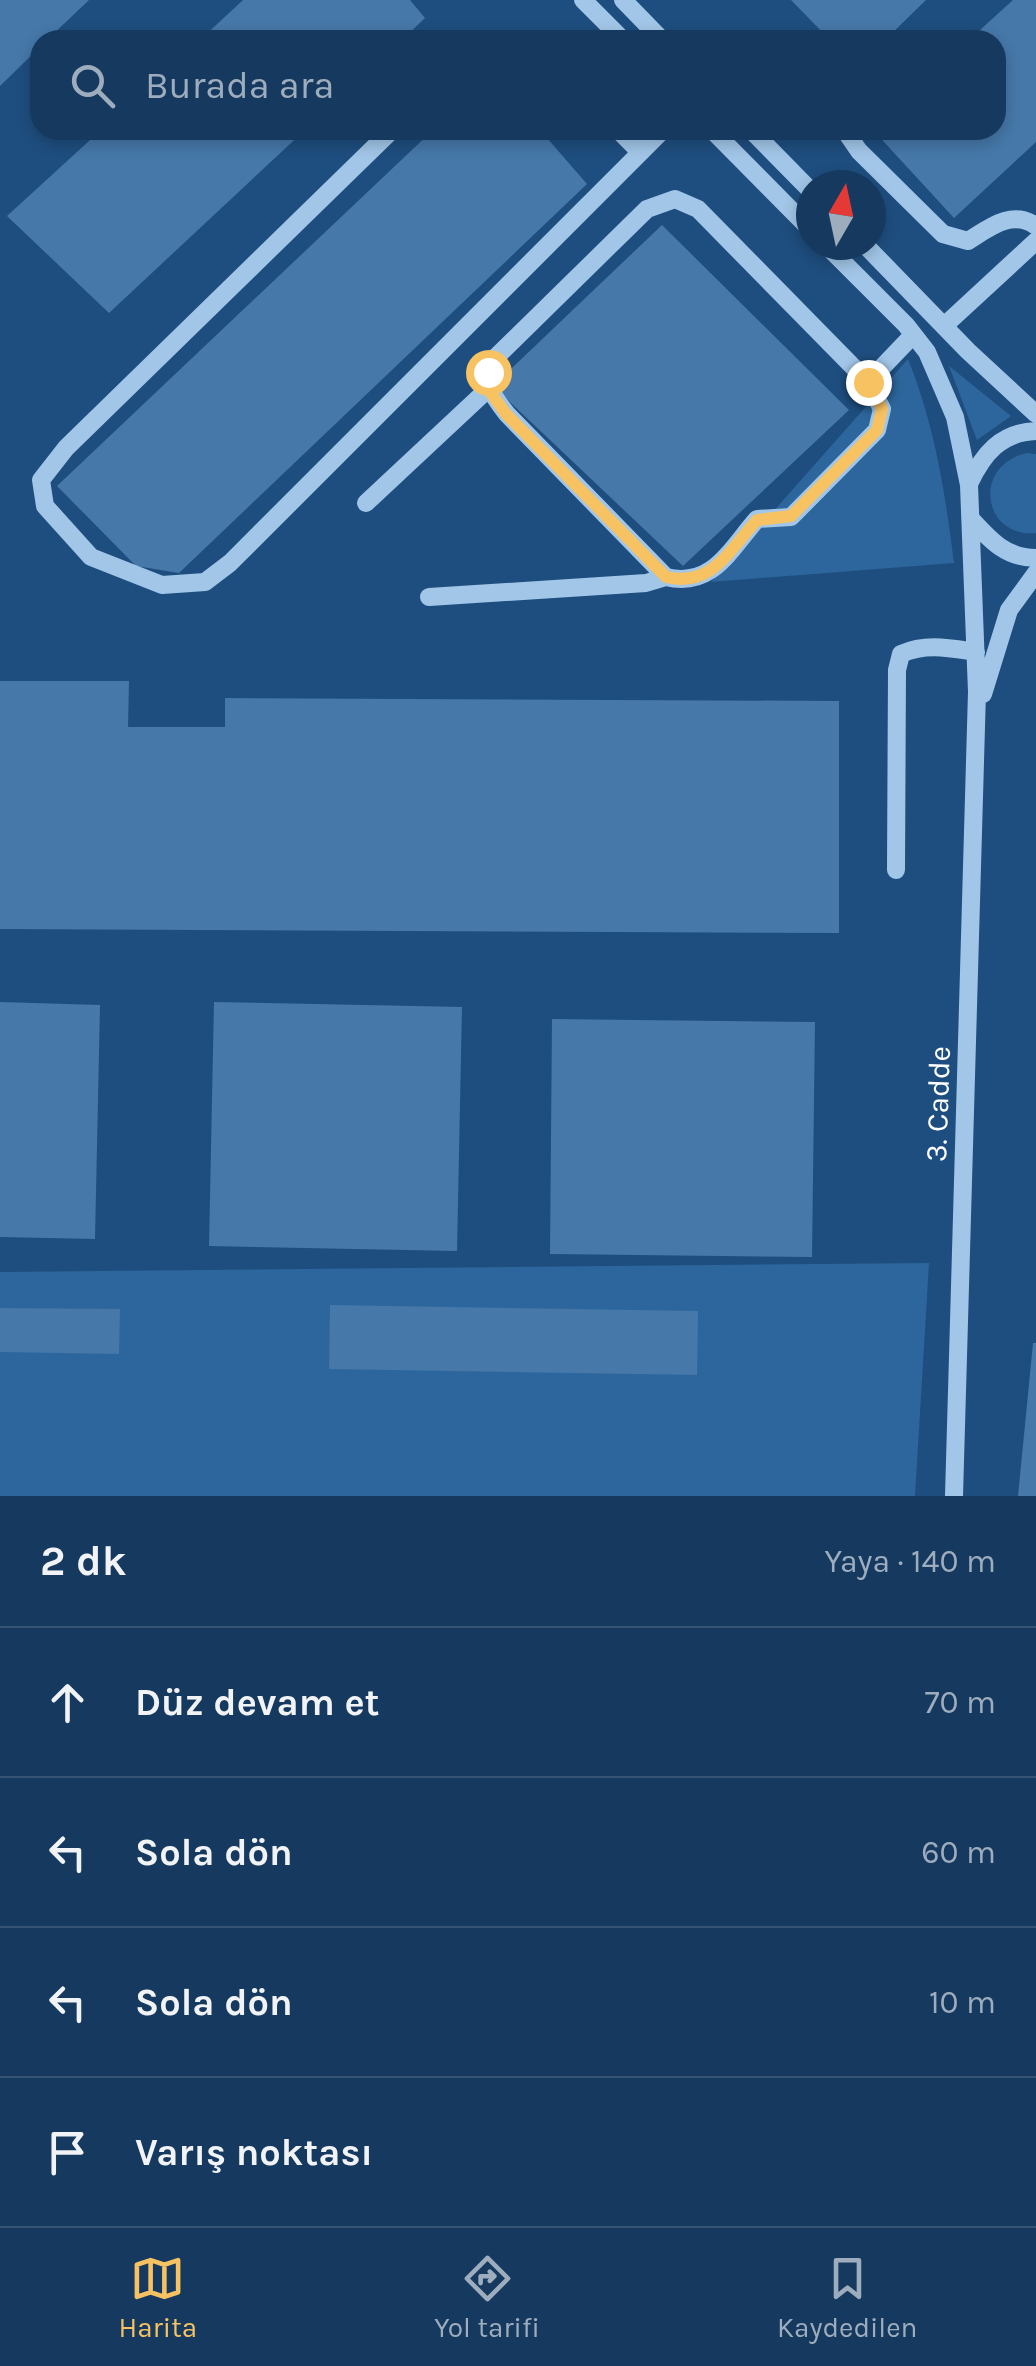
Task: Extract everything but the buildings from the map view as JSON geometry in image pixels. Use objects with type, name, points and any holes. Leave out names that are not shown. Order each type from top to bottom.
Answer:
[{"type":"street","points":[[583,0],[613,30]]},
{"type":"street","points":[[623,0],[652,30]]},
{"type":"street","points":[[382,140],[66,448],[41,480],[45,506],[91,557],[162,585],[205,582],[230,562],[652,140]]},
{"type":"street","points":[[628,140],[639,151]]},
{"type":"street","points":[[722,140],[796,215]]},
{"type":"street","points":[[761,140],[796,176]]},
{"type":"street","points":[[851,140],[943,234],[968,241],[1001,220],[1028,220],[1036,226]]},
{"type":"street","points":[[430,596],[646,583],[666,577],[683,581],[706,576],[757,520],[791,516],[877,430],[882,409],[868,382],[698,209],[675,199],[647,209],[493,360],[488,372],[488,389],[506,414],[666,577]]},
{"type":"street","points":[[944,326],[1036,241]]},
{"type":"street","name":"3. Cadde","points":[[840,260],[928,352],[955,417],[969,484],[977,714],[954,1496]]},
{"type":"street","points":[[879,260],[1036,414]]},
{"type":"street","points":[[868,382],[913,335]]},
{"type":"street","points":[[366,503],[488,389]]},
{"type":"street","points":[[969,484],[990,449],[1006,438],[1036,432]]},
{"type":"street","points":[[972,519],[996,546],[1011,554],[1036,558]]},
{"type":"street","name":"3. Cadde","points":[[977,714],[1010,610],[1036,573]]},
{"type":"street","points":[[896,870],[897,670],[901,654],[934,646],[976,652]]},
{"type":"shaded area","points":[[908,359],[938,460],[954,563],[711,582]]},
{"type":"shaded area","points":[[949,366],[1011,416],[977,440]]},
{"type":"shaded area","points":[[1036,454],[1036,533],[1004,524],[991,499],[991,485],[998,471],[1009,460]]},
{"type":"shaded area","points":[[929,1263],[915,1496],[0,1496],[0,1272]]},
{"type":"route","points":[[488,372],[488,389],[506,414],[666,577],[683,581],[706,576],[757,520],[791,516],[877,430],[882,409],[868,382]]}]
